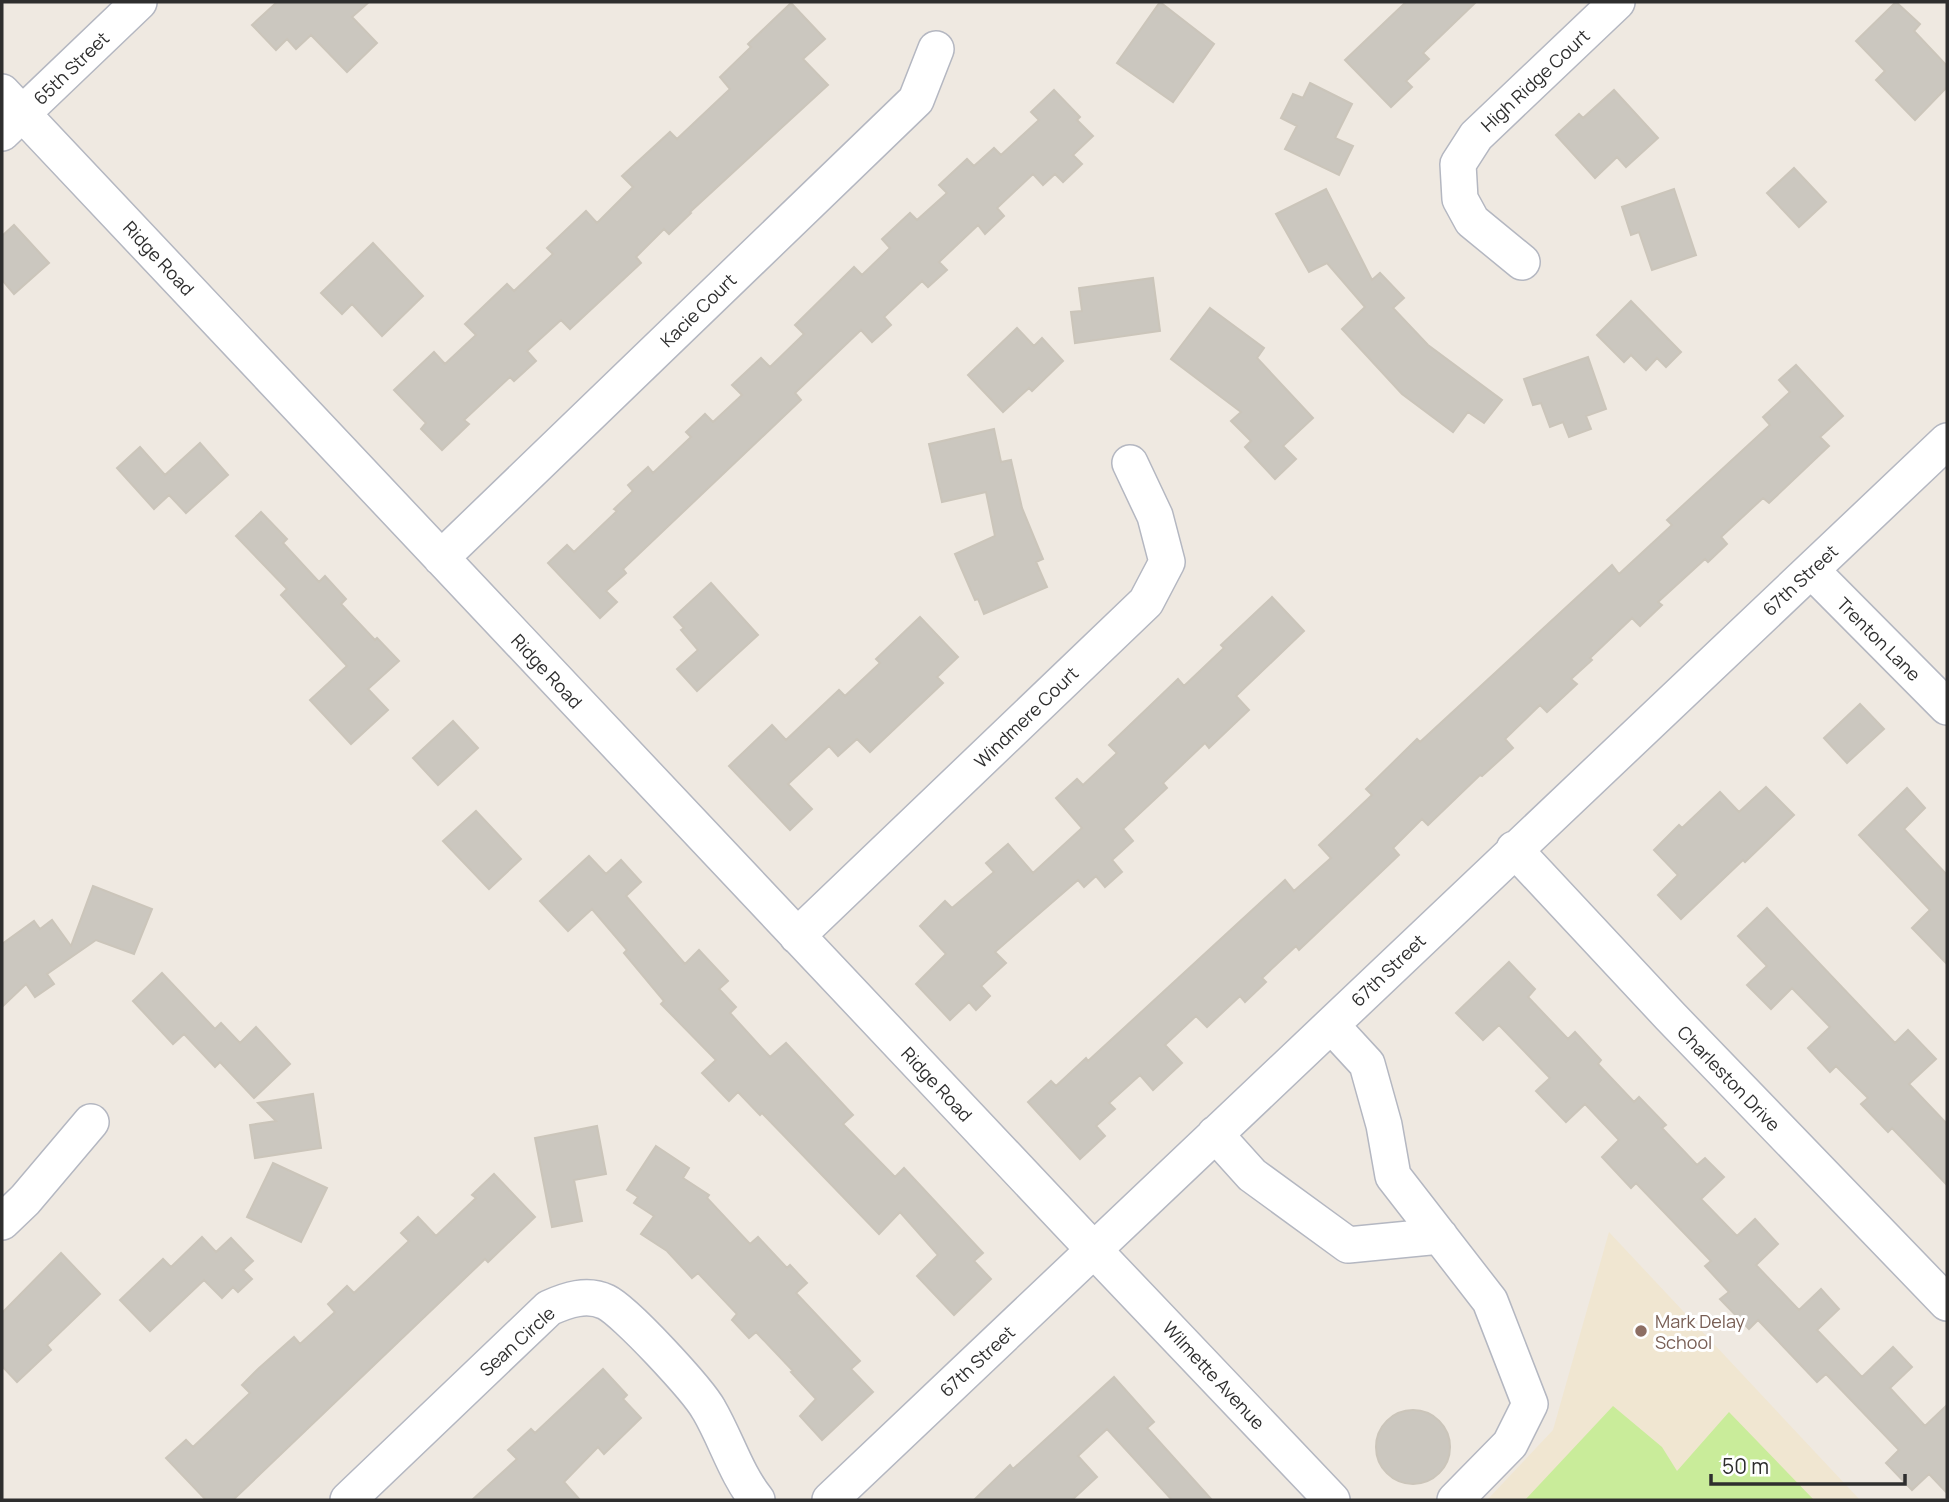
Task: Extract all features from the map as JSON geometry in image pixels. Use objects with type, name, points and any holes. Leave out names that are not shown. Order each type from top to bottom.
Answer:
[{"type":"street","name":"65th Street","points":[[9,113],[139,2]]},
{"type":"street","name":"High Ridge Court","points":[[1522,262],[1472,220],[1460,199],[1458,164],[1476,136],[1617,2]]},
{"type":"street","name":"Kacie Court","points":[[441,558],[916,100],[936,49]]},
{"type":"street","name":"Ridge Road","points":[[9,113],[441,558],[1094,1250]]},
{"type":"street","name":"67th Street","points":[[830,1500],[1947,441]]},
{"type":"street","name":"Windmere Court","points":[[797,936],[1146,602],[1167,562],[1156,516],[1130,463]]},
{"type":"street","name":"Trenton Lane","points":[[1811,570],[1947,707]]},
{"type":"street","name":"Charleston Drive","points":[[1514,849],[1670,1016],[1947,1303]]},
{"type":"street","points":[[1331,1025],[1367,1065],[1384,1125],[1393,1175],[1490,1301],[1530,1404],[1510,1444],[1455,1500]]},
{"type":"street","points":[[2,1222],[91,1122]]},
{"type":"street","points":[[1215,1134],[1252,1175],[1348,1245],[1440,1236]]},
{"type":"street","name":"Wilmette Avenue","points":[[1094,1250],[1332,1500]]},
{"type":"street","name":"Sean Circle","points":[[348,1500],[549,1308],[570,1300],[591,1298],[605,1301],[620,1311],[692,1388],[708,1408],[757,1500]]},
{"type":"shaded area","name":"Mark Delay School","points":[[1609,1232],[1860,1500],[1487,1500],[1553,1430]]},
{"type":"green space","points":[[1613,1406],[1662,1447],[1677,1471],[1729,1412],[1814,1500],[1525,1500]]},
{"type":"building","points":[[277,2],[369,2],[352,17],[377,43],[347,72],[311,35],[296,49],[287,39],[276,50],[252,25]]},
{"type":"building","points":[[1160,2],[1214,44],[1173,102],[1117,63]]},
{"type":"building","points":[[1406,2],[1476,2],[1423,53],[1429,59],[1406,81],[1412,87],[1391,107],[1345,60]]},
{"type":"building","points":[[1896,2],[1920,24],[1914,31],[1947,66],[1947,87],[1915,120],[1876,80],[1885,71],[1856,41]]},
{"type":"building","points":[[791,3],[825,39],[803,59],[828,85],[669,234],[664,229],[636,257],[641,263],[570,329],[561,320],[527,351],[536,361],[514,381],[510,377],[464,420],[469,424],[442,450],[421,429],[426,423],[394,390],[434,352],[445,364],[476,335],[465,324],[507,284],[514,291],[553,254],[547,248],[586,211],[597,223],[633,187],[622,176],[670,132],[677,139],[730,89],[720,77],[751,47],[748,44]]},
{"type":"building","points":[[1310,83],[1352,104],[1335,138],[1353,146],[1339,175],[1285,149],[1297,126],[1281,118],[1293,94],[1303,98]]},
{"type":"building","points":[[1054,90],[1080,117],[1077,120],[1093,136],[1073,155],[1082,164],[1063,182],[1055,174],[1043,185],[1033,174],[997,208],[1004,216],[985,234],[978,225],[939,262],[947,270],[928,287],[922,281],[884,317],[891,325],[872,342],[861,330],[795,393],[801,400],[623,569],[626,573],[606,591],[617,602],[600,618],[548,563],[567,545],[574,552],[617,511],[614,509],[633,491],[628,485],[648,467],[653,473],[691,437],[686,432],[705,414],[713,422],[742,395],[732,385],[761,358],[770,367],[804,334],[795,325],[854,267],[862,275],[890,248],[882,239],[910,213],[917,220],[947,193],[939,185],[967,159],[974,166],[994,148],[1001,155],[1039,120],[1031,112]]},
{"type":"building","points":[[1614,90],[1658,138],[1626,167],[1617,157],[1595,178],[1556,135],[1579,114],[1583,118]]},
{"type":"building","points":[[1794,168],[1826,202],[1799,227],[1767,193]]},
{"type":"building","points":[[1326,189],[1372,280],[1380,273],[1404,298],[1393,308],[1428,345],[1502,400],[1484,423],[1468,412],[1453,432],[1402,394],[1342,329],[1365,307],[1327,263],[1309,272],[1276,214]]},
{"type":"building","points":[[1674,189],[1696,255],[1652,270],[1639,232],[1631,235],[1622,207]]},
{"type":"building","points":[[14,225],[49,263],[14,294],[2,280],[2,236]]},
{"type":"building","points":[[373,243],[423,296],[382,336],[352,304],[342,314],[321,293]]},
{"type":"building","points":[[1153,278],[1160,331],[1075,343],[1071,312],[1082,311],[1079,288]]},
{"type":"building","points":[[1631,301],[1681,352],[1666,367],[1657,358],[1646,370],[1631,355],[1624,362],[1597,335]]},
{"type":"building","points":[[1210,308],[1264,348],[1257,358],[1313,418],[1283,446],[1296,459],[1275,479],[1245,447],[1251,441],[1231,421],[1241,412],[1171,359]]},
{"type":"building","points":[[1017,328],[1034,346],[1042,338],[1063,361],[1032,391],[1029,388],[1003,412],[968,375]]},
{"type":"building","points":[[1588,357],[1606,409],[1586,416],[1591,429],[1569,437],[1563,422],[1550,427],[1541,403],[1533,405],[1524,379]]},
{"type":"building","points":[[1796,365],[1843,416],[1820,437],[1829,446],[1769,503],[1763,498],[1721,537],[1727,544],[1708,562],[1705,559],[1658,602],[1662,605],[1640,626],[1632,618],[1571,679],[1577,684],[1547,712],[1540,705],[1505,739],[1513,748],[1480,775],[1428,825],[1422,819],[1393,848],[1399,855],[1299,950],[1296,946],[1262,978],[1266,982],[1245,1002],[1240,996],[1207,1027],[1196,1016],[1165,1045],[1182,1063],[1153,1090],[1140,1075],[1109,1103],[1115,1109],[1096,1126],[1105,1136],[1080,1159],[1028,1102],[1051,1081],[1056,1086],[1086,1058],[1088,1061],[1285,880],[1294,891],[1331,858],[1319,845],[1372,795],[1366,789],[1417,739],[1420,742],[1612,565],[1619,574],[1672,525],[1667,520],[1770,425],[1763,417],[1790,392],[1779,380]]},
{"type":"building","points":[[994,429],[1001,462],[1011,460],[1022,508],[1043,559],[1036,562],[1047,587],[984,614],[955,554],[995,536],[986,492],[942,502],[929,444]]},
{"type":"building","points":[[200,443],[228,475],[186,513],[169,495],[154,509],[117,468],[140,447],[165,475]]},
{"type":"building","points":[[261,512],[287,539],[283,543],[319,582],[325,576],[346,599],[341,604],[399,661],[368,689],[388,710],[351,744],[310,700],[347,666],[281,595],[287,589],[236,536]]},
{"type":"building","points":[[711,583],[758,635],[697,691],[677,669],[698,650],[674,617]]},
{"type":"building","points":[[1272,597],[1304,631],[1236,696],[1249,710],[1209,748],[1205,743],[1163,783],[1167,788],[1123,829],[1133,841],[1112,860],[1122,872],[1105,887],[1096,876],[1084,887],[1078,880],[995,952],[1006,963],[981,986],[990,996],[976,1010],[969,1002],[950,1020],[916,984],[946,954],[920,926],[945,901],[952,908],[994,872],[986,863],[1008,844],[1033,873],[1082,828],[1056,798],[1077,779],[1083,785],[1117,753],[1109,745],[1178,679],[1184,686],[1224,648],[1221,645]]},
{"type":"building","points":[[920,617],[958,657],[937,677],[943,683],[870,752],[857,739],[838,756],[829,746],[788,784],[812,809],[790,830],[729,766],[772,725],[786,740],[839,690],[845,696],[880,663],[876,659]]},
{"type":"building","points":[[1860,704],[1884,729],[1847,763],[1824,738]]},
{"type":"building","points":[[453,721],[478,748],[438,785],[413,758]]},
{"type":"building","points":[[1766,787],[1794,815],[1681,919],[1658,895],[1678,875],[1654,850],[1679,825],[1682,828],[1720,792],[1739,812]]},
{"type":"building","points":[[1907,788],[1925,808],[1904,829],[1947,875],[1947,964],[1912,928],[1930,910],[1859,835]]},
{"type":"building","points":[[476,811],[521,859],[489,889],[443,841]]},
{"type":"building","points":[[589,856],[606,874],[621,860],[641,882],[626,896],[685,964],[699,950],[728,981],[719,989],[736,1007],[730,1013],[770,1057],[786,1043],[853,1115],[843,1124],[895,1177],[904,1168],[983,1253],[974,1261],[991,1279],[954,1315],[917,1276],[938,1255],[900,1212],[879,1234],[762,1113],[760,1115],[738,1092],[729,1101],[702,1073],[716,1060],[661,1004],[664,1001],[624,953],[627,950],[592,909],[568,931],[540,901]]},
{"type":"building","points":[[93,886],[152,909],[134,954],[96,940],[47,974],[54,984],[35,997],[26,984],[2,1007],[2,944],[34,921],[40,929],[52,920],[71,946]]},
{"type":"building","points":[[1767,908],[1895,1043],[1908,1030],[1936,1059],[1909,1084],[1947,1124],[1947,1185],[1892,1128],[1888,1132],[1861,1104],[1868,1098],[1836,1066],[1830,1072],[1808,1048],[1830,1027],[1792,988],[1771,1009],[1747,985],[1767,966],[1738,936]]},
{"type":"building","points":[[1509,962],[1535,989],[1528,997],[1568,1039],[1575,1032],[1601,1060],[1598,1064],[1634,1102],[1639,1097],[1666,1125],[1662,1128],[1697,1165],[1705,1158],[1724,1177],[1701,1199],[1737,1236],[1755,1219],[1778,1244],[1756,1265],[1799,1310],[1821,1289],[1839,1309],[1817,1330],[1862,1377],[1893,1347],[1912,1367],[1890,1388],[1925,1426],[1947,1405],[1947,1493],[1929,1474],[1912,1490],[1886,1463],[1899,1450],[1826,1374],[1817,1382],[1758,1320],[1749,1329],[1720,1299],[1729,1292],[1705,1266],[1711,1261],[1636,1183],[1631,1188],[1602,1157],[1619,1140],[1585,1104],[1566,1122],[1536,1091],[1550,1078],[1499,1025],[1483,1040],[1456,1013]]},
{"type":"building","points":[[162,973],[215,1029],[221,1023],[240,1043],[256,1027],[290,1064],[254,1098],[220,1062],[215,1067],[184,1034],[173,1044],[133,1001]]},
{"type":"building","points":[[313,1094],[321,1148],[255,1158],[250,1125],[276,1121],[258,1103]]},
{"type":"building","points":[[597,1126],[606,1174],[574,1180],[582,1221],[552,1227],[535,1138]]},
{"type":"building","points":[[656,1146],[689,1168],[683,1178],[709,1195],[707,1198],[750,1244],[758,1237],[787,1268],[790,1265],[807,1283],[796,1293],[860,1361],[851,1369],[873,1392],[822,1440],[800,1416],[816,1399],[791,1372],[793,1371],[756,1332],[749,1338],[732,1320],[737,1314],[698,1273],[692,1278],[667,1251],[641,1234],[654,1216],[634,1203],[638,1197],[627,1190]]},
{"type":"building","points":[[273,1163],[327,1188],[301,1242],[247,1217]]},
{"type":"building","points":[[494,1174],[535,1217],[488,1262],[485,1259],[233,1500],[206,1500],[166,1458],[186,1440],[193,1447],[250,1393],[242,1385],[258,1369],[294,1337],[300,1344],[335,1312],[328,1304],[347,1286],[354,1293],[409,1241],[401,1233],[418,1217],[436,1236],[476,1198],[472,1195]]},
{"type":"building","points":[[202,1237],[216,1252],[231,1238],[253,1261],[243,1270],[252,1279],[238,1292],[233,1287],[222,1298],[204,1280],[150,1331],[120,1300],[163,1259],[171,1267]]},
{"type":"building","points":[[61,1253],[100,1294],[47,1345],[51,1350],[17,1382],[2,1366],[2,1313]]},
{"type":"building","points":[[603,1369],[627,1395],[623,1399],[641,1418],[604,1454],[598,1447],[564,1482],[580,1500],[472,1500],[517,1459],[508,1450],[531,1429],[535,1433]]},
{"type":"building","points":[[1114,1377],[1154,1422],[1147,1428],[1212,1500],[1172,1500],[1107,1429],[1078,1456],[1097,1477],[1072,1500],[974,1500],[1010,1465],[1013,1469]]},
{"type":"building","points":[[1406,1410],[1420,1410],[1434,1416],[1444,1426],[1450,1447],[1448,1461],[1434,1478],[1420,1484],[1406,1484],[1392,1478],[1382,1468],[1376,1454],[1376,1440],[1382,1426],[1392,1416]]},
{"type":"place","name":"Mark Delay School","points":[[1641,1331]]}]
